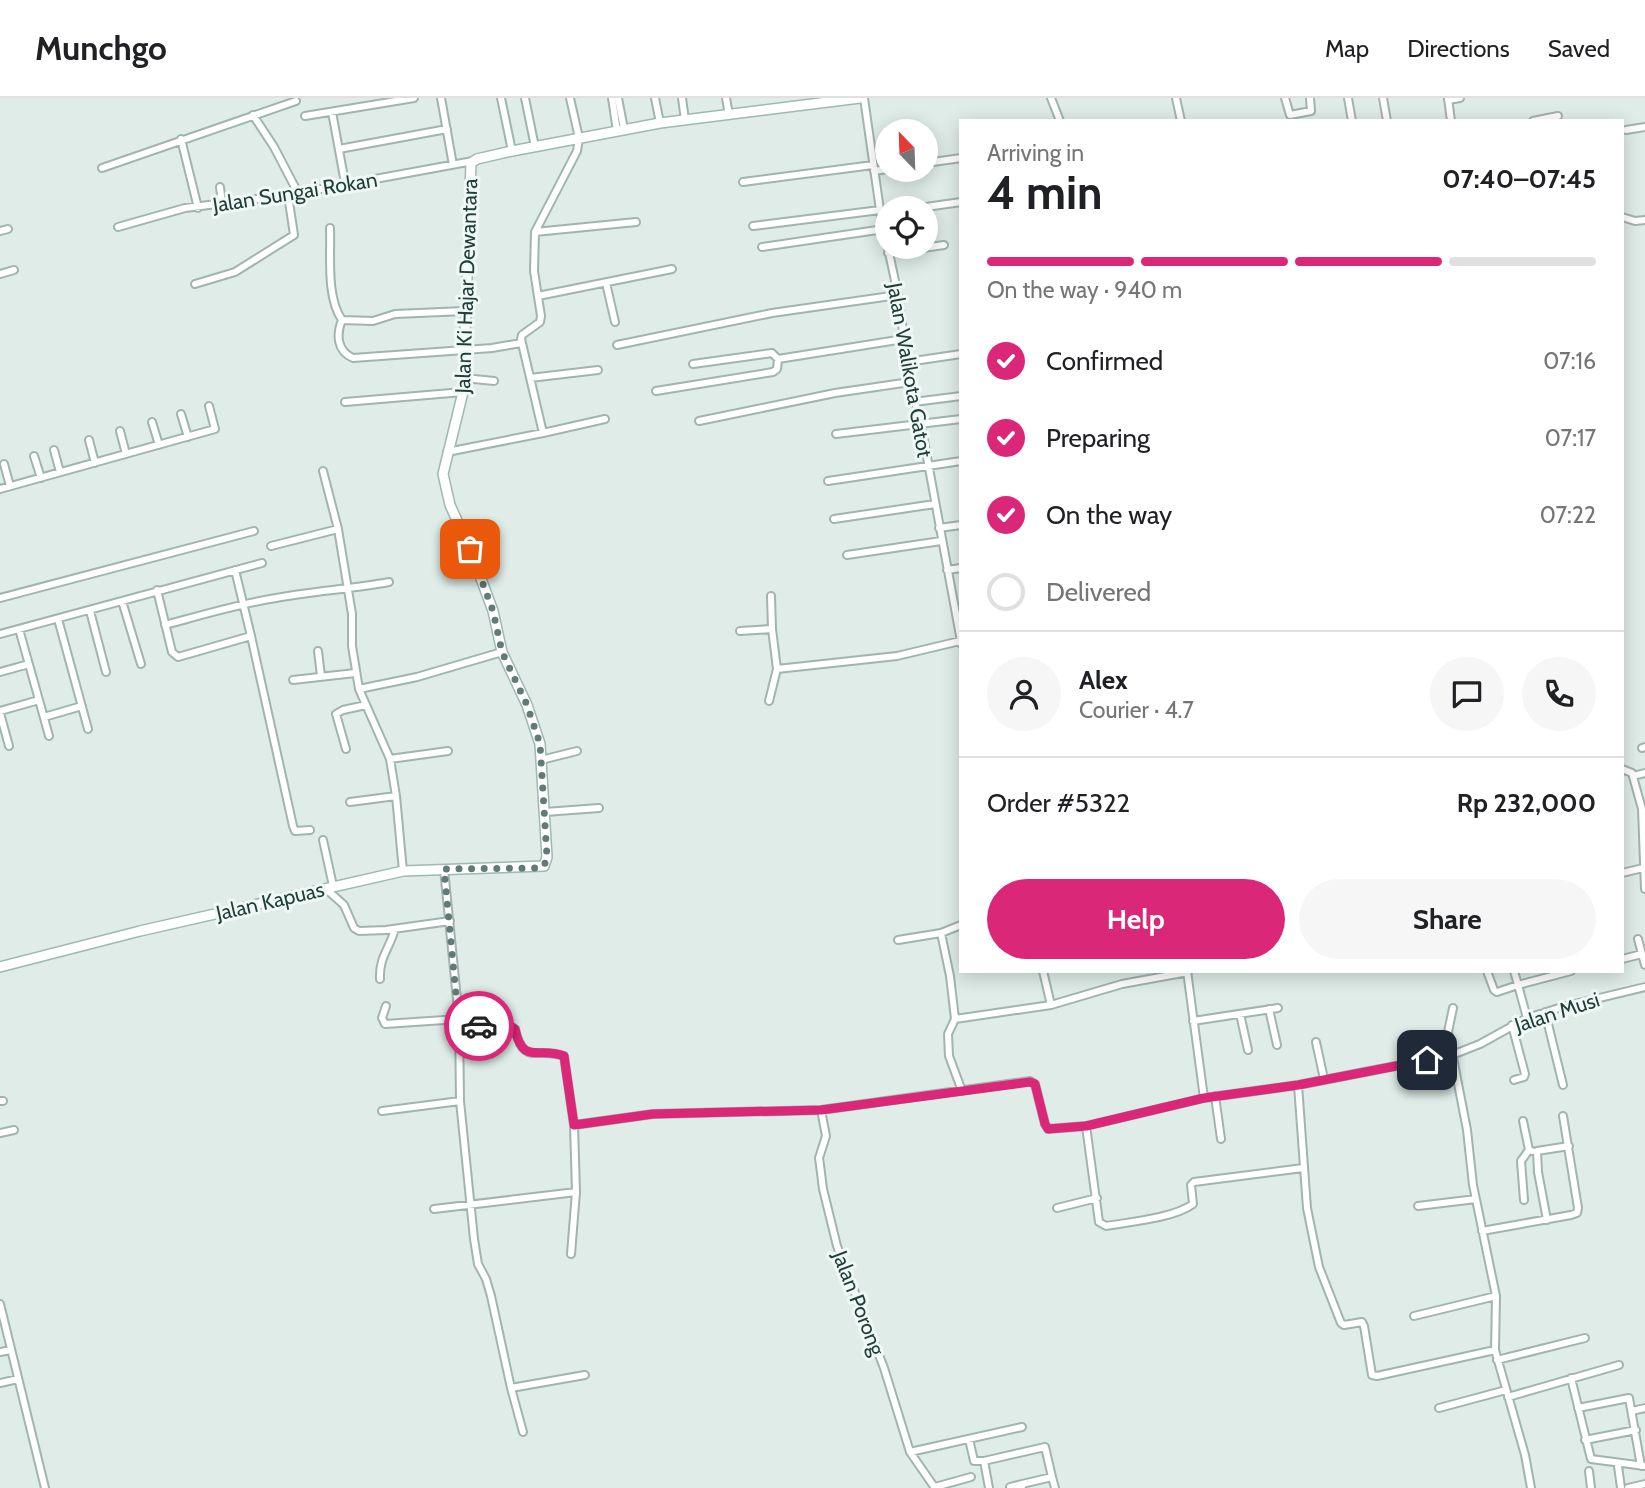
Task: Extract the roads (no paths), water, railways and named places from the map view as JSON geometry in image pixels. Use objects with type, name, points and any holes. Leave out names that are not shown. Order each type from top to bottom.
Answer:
[{"type":"main road","name":"Jalan Ki Hajar Dewantara","points":[[544,866],[547,857],[540,744],[527,705],[502,652],[488,597],[450,505],[443,474],[463,392],[472,161],[660,123],[862,98]]},
{"type":"main road","name":"Jalan Kapuas","points":[[0,967],[140,931],[403,872],[544,866]]},
{"type":"street","points":[[305,116],[414,98]]},
{"type":"street","points":[[441,98],[453,164]]},
{"type":"street","points":[[501,98],[512,151]]},
{"type":"street","points":[[525,98],[535,147]]},
{"type":"street","points":[[543,433],[521,343],[522,335],[540,322],[534,271],[536,232],[573,162],[579,138],[570,98]]},
{"type":"street","points":[[612,98],[621,130]]},
{"type":"street","points":[[618,98],[621,130]]},
{"type":"street","points":[[655,98],[660,123]]},
{"type":"street","points":[[682,98],[685,120]]},
{"type":"street","points":[[726,98],[729,115]]},
{"type":"street","name":"Jalan Walikota Gatot","points":[[862,98],[880,196]]},
{"type":"street","points":[[1051,98],[1059,119]]},
{"type":"street","points":[[1176,98],[1181,119]]},
{"type":"street","points":[[1285,98],[1290,115],[1311,111],[1310,98]]},
{"type":"street","points":[[1348,98],[1352,119]]},
{"type":"street","points":[[1383,98],[1387,119]]},
{"type":"street","points":[[1451,119],[1448,99],[1461,98]]},
{"type":"street","points":[[102,168],[296,100]]},
{"type":"street","points":[[332,112],[345,183]]},
{"type":"street","points":[[253,115],[274,147],[298,193]]},
{"type":"street","points":[[1543,119],[1558,116]]},
{"type":"street","points":[[1626,130],[1645,127]]},
{"type":"street","points":[[339,149],[447,128]]},
{"type":"street","points":[[181,139],[198,208]]},
{"type":"street","points":[[938,161],[959,158]]},
{"type":"street","name":"Jalan Sungai Rokan","points":[[118,227],[171,211],[288,195],[472,161]]},
{"type":"street","points":[[743,182],[874,168]]},
{"type":"street","points":[[220,187],[222,204]]},
{"type":"street","points":[[195,284],[235,272],[291,239],[294,235],[288,195]]},
{"type":"street","points":[[938,205],[959,202]]},
{"type":"street","points":[[753,226],[875,213]]},
{"type":"street","points":[[536,232],[636,222]]},
{"type":"street","points":[[330,228],[333,295],[342,320]]},
{"type":"street","points":[[0,231],[8,229]]},
{"type":"street","points":[[762,247],[875,230]]},
{"type":"street","points":[[938,246],[943,245]]},
{"type":"street","name":"Jalan Walikota Gatot","points":[[889,259],[898,295],[906,362],[957,610]]},
{"type":"street","points":[[538,296],[672,269]]},
{"type":"street","points":[[0,274],[14,270]]},
{"type":"street","points":[[606,283],[615,323]]},
{"type":"street","points":[[617,345],[772,313],[898,295]]},
{"type":"street","points":[[342,320],[373,321],[395,314],[465,311]]},
{"type":"street","points":[[342,320],[338,330],[339,344],[348,356],[353,358],[521,343]]},
{"type":"street","points":[[778,359],[904,339]]},
{"type":"street","points":[[693,364],[772,353],[778,359]]},
{"type":"street","points":[[906,362],[959,354]]},
{"type":"street","points":[[656,391],[773,372],[777,369],[778,359]]},
{"type":"street","points":[[530,378],[598,370]]},
{"type":"street","points":[[464,378],[494,381]]},
{"type":"street","points":[[699,421],[835,393],[910,382]]},
{"type":"street","points":[[345,402],[463,392]]},
{"type":"street","points":[[914,402],[959,396]]},
{"type":"street","points":[[0,489],[215,429],[209,405]]},
{"type":"street","points":[[181,414],[188,437]]},
{"type":"street","points":[[447,452],[605,419]]},
{"type":"street","points":[[836,434],[959,419]]},
{"type":"street","points":[[152,422],[159,445]]},
{"type":"street","points":[[120,431],[126,454]]},
{"type":"street","points":[[89,440],[95,463]]},
{"type":"street","points":[[54,450],[60,472]]},
{"type":"street","points":[[34,456],[41,478]]},
{"type":"street","points":[[828,481],[959,461]]},
{"type":"street","points":[[4,464],[10,486]]},
{"type":"street","points":[[323,471],[338,529],[352,614],[355,673],[359,690],[390,759],[403,872]]},
{"type":"street","points":[[834,519],[935,504]]},
{"type":"street","points":[[939,528],[959,525]]},
{"type":"street","points":[[271,546],[338,529]]},
{"type":"street","points":[[0,598],[254,531]]},
{"type":"street","points":[[847,555],[942,541]]},
{"type":"street","points":[[0,634],[262,563]]},
{"type":"street","points":[[947,570],[959,568]]},
{"type":"street","points":[[235,570],[293,826],[295,831],[310,830]]},
{"type":"street","points":[[165,625],[279,597],[389,583]]},
{"type":"street","points":[[157,590],[172,652],[178,657],[251,636]]},
{"type":"street","points":[[769,701],[776,669],[771,596]]},
{"type":"street","points":[[122,601],[141,664]]},
{"type":"street","points":[[90,611],[106,673]]},
{"type":"street","points":[[58,619],[88,729]]},
{"type":"street","points":[[19,629],[49,736]]},
{"type":"street","points":[[740,631],[772,629]]},
{"type":"street","points":[[776,669],[897,656],[959,642]]},
{"type":"street","points":[[318,651],[321,676]]},
{"type":"street","points":[[359,690],[417,677],[502,652]]},
{"type":"street","points":[[0,672],[29,664]]},
{"type":"street","points":[[293,680],[355,673]]},
{"type":"street","points":[[9,746],[0,712],[39,700]]},
{"type":"street","points":[[346,749],[336,714],[366,705]]},
{"type":"street","points":[[44,718],[82,706]]},
{"type":"street","points":[[390,759],[448,751]]},
{"type":"street","points":[[541,760],[577,751]]},
{"type":"street","points":[[1624,769],[1629,770],[1633,776],[1642,809],[1645,888]]},
{"type":"street","points":[[1633,776],[1645,773]]},
{"type":"street","points":[[350,802],[396,796]]},
{"type":"street","points":[[545,811],[598,808]]},
{"type":"street","points":[[323,840],[331,890],[344,905],[354,928],[359,931],[395,929],[450,921]]},
{"type":"street","points":[[1624,873],[1643,868]]},
{"type":"street","points":[[444,872],[459,1022],[460,1101],[478,1264],[491,1296],[510,1388],[523,1432]]},
{"type":"street","points":[[898,940],[941,933],[959,926]]},
{"type":"street","points":[[380,979],[380,962],[395,929]]},
{"type":"street","points":[[941,933],[955,1019],[948,1034],[948,1044],[962,1091]]},
{"type":"street","points":[[1638,939],[1645,965]]},
{"type":"street","points":[[1624,958],[1642,954]]},
{"type":"street","points":[[1043,973],[1051,1005]]},
{"type":"street","points":[[955,1019],[1051,1005],[1122,984],[1182,973]]},
{"type":"street","points":[[1188,973],[1204,1098]]},
{"type":"street","points":[[1488,973],[1495,992],[1552,973]]},
{"type":"street","points":[[1515,973],[1527,1018]]},
{"type":"street","name":"Jalan Musi","points":[[574,1125],[653,1114],[821,1110],[1030,1082],[1035,1084],[1048,1129],[1086,1126],[1204,1098],[1298,1085],[1452,1055],[1480,1044],[1527,1018],[1645,987]]},
{"type":"street","points":[[386,1006],[382,1018],[385,1024],[459,1022],[510,1026],[515,1029],[520,1048],[527,1053],[555,1053],[564,1056],[574,1125],[576,1192],[570,1254]]},
{"type":"street","points":[[1193,1021],[1278,1008]]},
{"type":"street","points":[[1453,1008],[1448,1032],[1467,1130],[1476,1199],[1496,1296],[1494,1350],[1525,1455],[1531,1488]]},
{"type":"street","points":[[1269,1009],[1277,1045]]},
{"type":"street","points":[[1545,1012],[1563,1086]]},
{"type":"street","points":[[1240,1014],[1248,1050]]},
{"type":"street","points":[[1512,1025],[1525,1074],[1524,1077],[1514,1080]]},
{"type":"street","points":[[1316,1042],[1324,1079]]},
{"type":"street","points":[[1298,1085],[1307,1208],[1322,1277],[1340,1323],[1344,1325],[1362,1322],[1372,1375],[1388,1374],[1494,1350]]},
{"type":"street","points":[[1215,1096],[1221,1139]]},
{"type":"street","points":[[382,1111],[460,1101]]},
{"type":"street","name":"Jalan Porong","points":[[821,1110],[826,1136],[819,1158],[829,1217],[843,1265],[884,1368],[910,1452],[935,1487]]},
{"type":"street","points":[[1482,1231],[1577,1213],[1563,1116]]},
{"type":"street","points":[[1522,1121],[1529,1150],[1521,1161],[1524,1200]]},
{"type":"street","points":[[1086,1126],[1099,1222],[1106,1226],[1176,1212],[1190,1206],[1193,1203],[1191,1185],[1194,1182],[1303,1168]]},
{"type":"street","points":[[0,1133],[14,1130]]},
{"type":"street","points":[[1529,1150],[1569,1146]]},
{"type":"street","points":[[1537,1151],[1547,1220]]},
{"type":"street","points":[[434,1209],[576,1192]]},
{"type":"street","points":[[1057,1208],[1097,1198]]},
{"type":"street","points":[[1419,1206],[1476,1199]]},
{"type":"street","points":[[1414,1316],[1496,1296]]},
{"type":"street","points":[[0,1304],[45,1488]]},
{"type":"street","points":[[1497,1360],[1585,1338]]},
{"type":"street","points":[[0,1352],[11,1350]]},
{"type":"street","points":[[1438,1408],[1507,1394],[1619,1365]]},
{"type":"street","points":[[510,1388],[585,1375]]},
{"type":"street","points":[[1571,1378],[1585,1440],[1591,1459],[1643,1466],[1642,1442],[1636,1430],[1629,1398],[1578,1408]]},
{"type":"street","points":[[0,1383],[18,1379]]},
{"type":"street","points":[[1632,1411],[1645,1408]]},
{"type":"street","points":[[910,1452],[1022,1427]]},
{"type":"street","points":[[1585,1440],[1636,1430]]},
{"type":"street","points":[[969,1439],[974,1461],[984,1461],[1043,1446],[1055,1488]]},
{"type":"street","points":[[984,1461],[989,1488]]},
{"type":"street","points":[[1618,1466],[1621,1488]]},
{"type":"street","points":[[1588,1471],[1591,1488]]},
{"type":"street","points":[[935,1487],[971,1477]]},
{"type":"street","points":[[1010,1487],[1052,1478]]},
{"type":"street","points":[[1628,1488],[1645,1484]]}]
